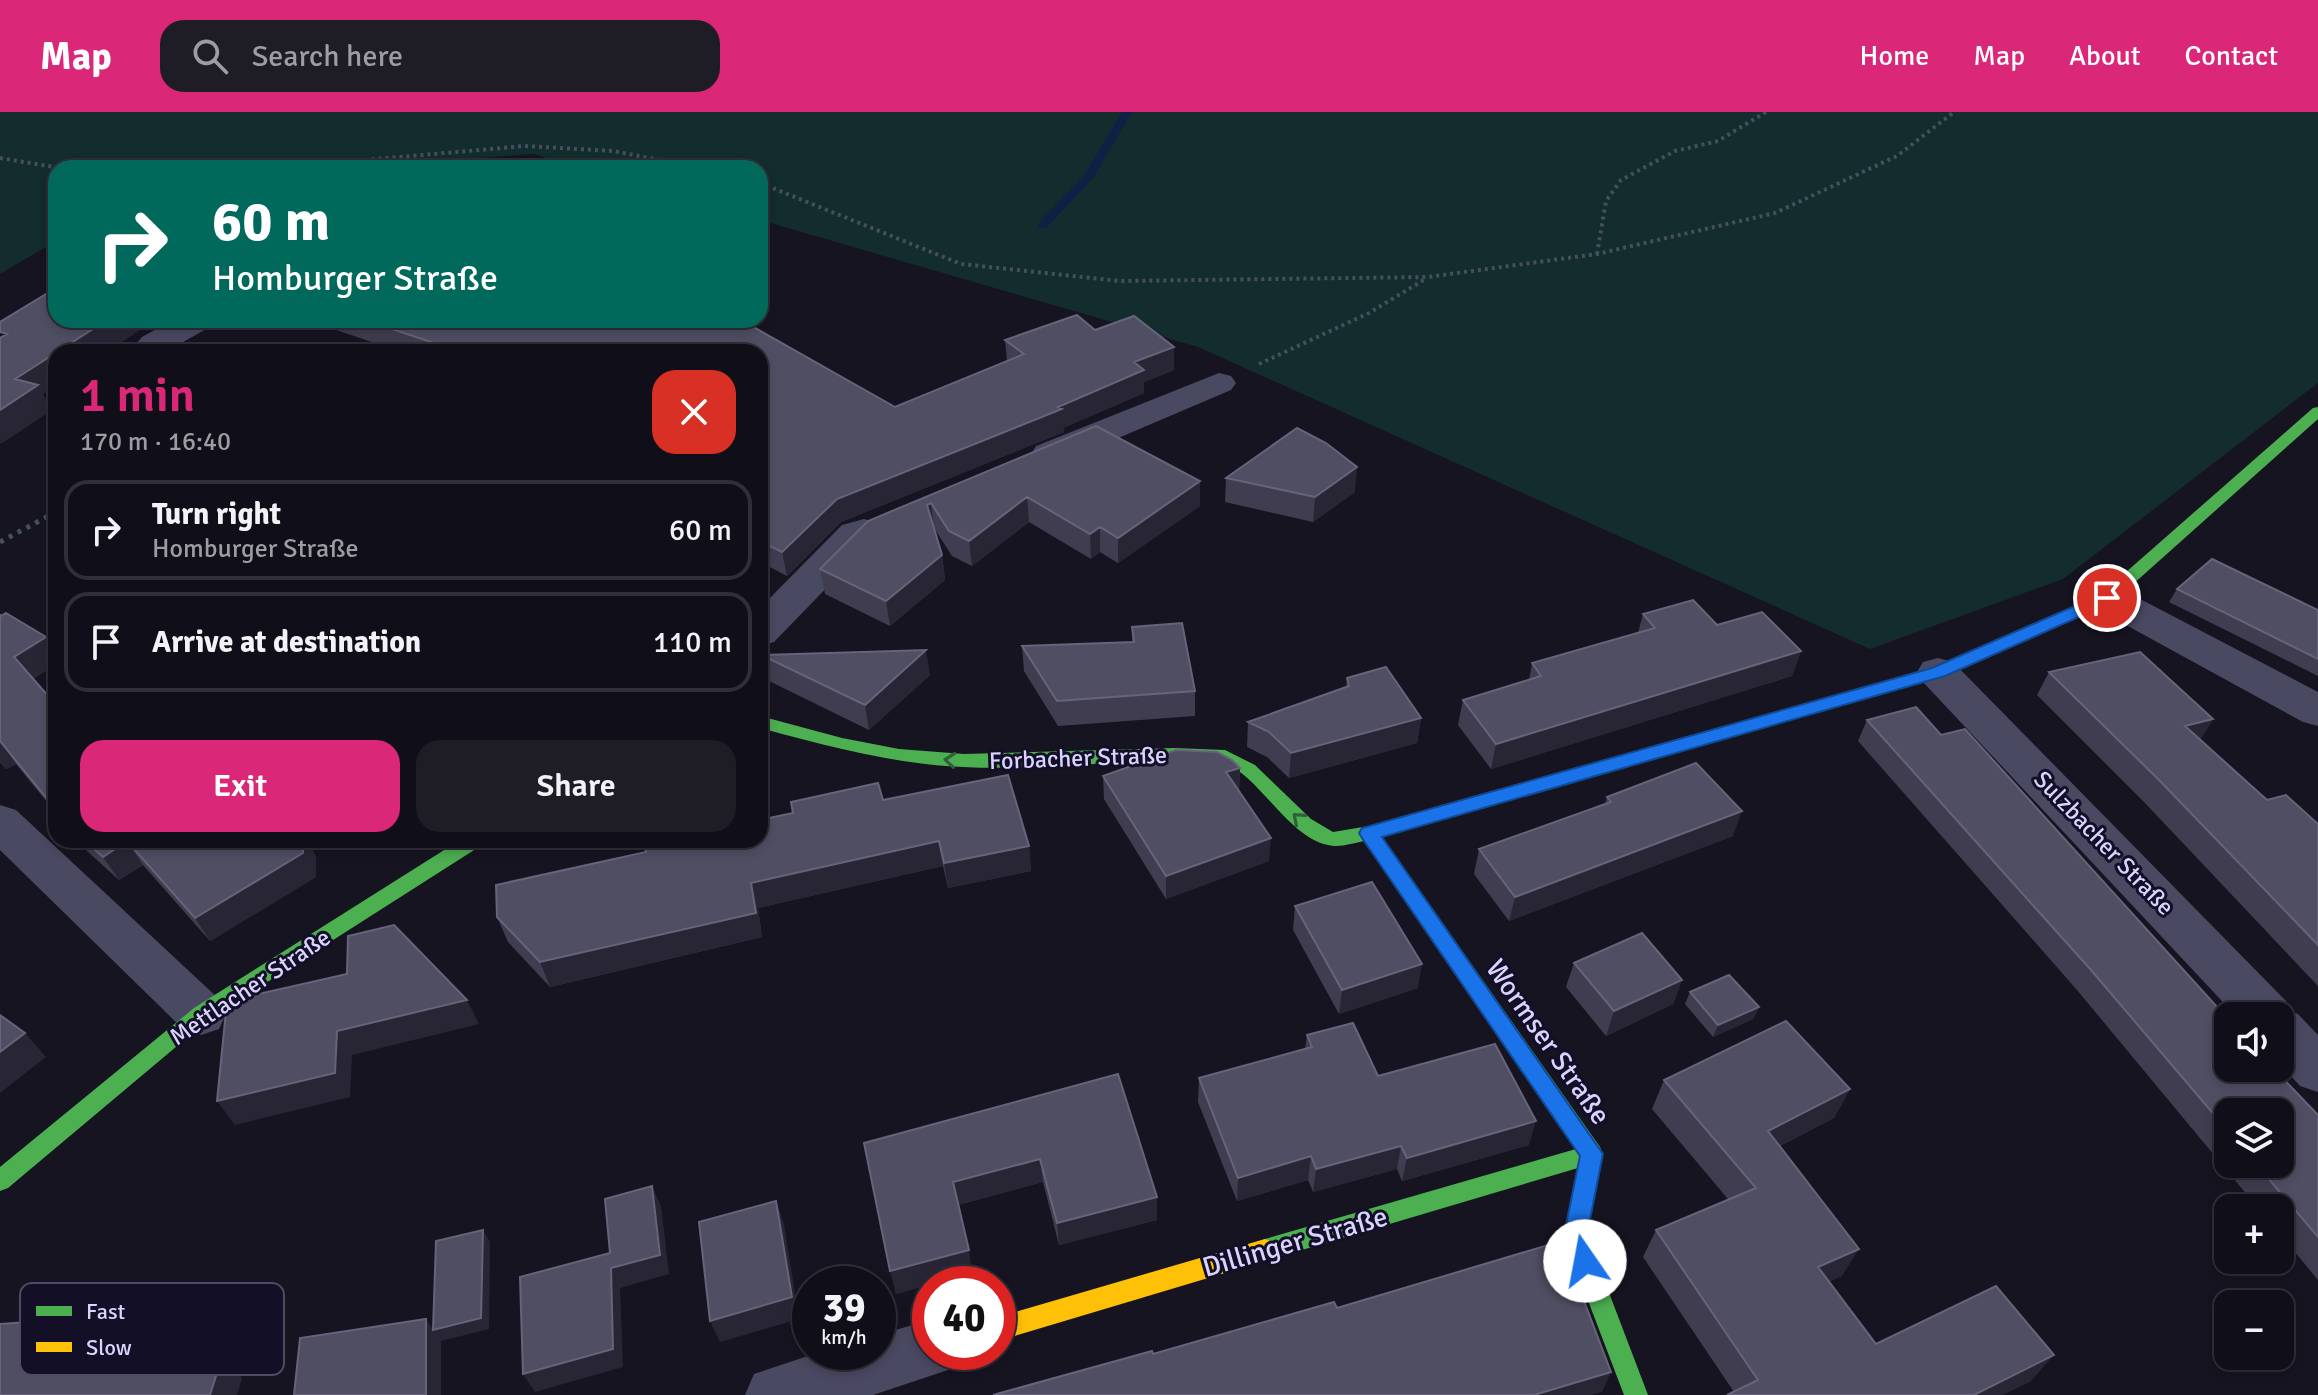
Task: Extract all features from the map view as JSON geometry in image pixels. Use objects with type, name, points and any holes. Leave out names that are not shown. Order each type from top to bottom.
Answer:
[{"type":"street","points":[[154,344],[183,328]]},
{"type":"street","points":[[1015,468],[1219,383]]},
{"type":"street","name":"Forbacher Straße","points":[[768,724],[899,755],[964,761],[1174,754],[1225,756],[1249,770],[1304,824],[1331,839],[1369,833],[1938,672],[2107,598],[2318,411]]},
{"type":"street","points":[[768,624],[856,534],[899,516]]},
{"type":"street","points":[[2107,598],[2318,711]]},
{"type":"street","name":"Sulzbacher Straße","points":[[1938,672],[2255,1002]]},
{"type":"street","points":[[0,822],[201,1014]]},
{"type":"street","name":"Wormser Straße","points":[[1369,833],[1592,1154],[1575,1235],[1636,1395]]},
{"type":"street","name":"Mettlacher Straße","points":[[0,1181],[201,1014],[462,848]]},
{"type":"street","points":[[2294,1044],[2318,1070]]},
{"type":"street","name":"Dillinger Straße","points":[[1016,1324],[1592,1154]]},
{"type":"street","points":[[775,1395],[912,1354]]},
{"type":"path","points":[[1597,254],[1606,201],[1621,180],[1675,151],[1718,141],[1766,112]]},
{"type":"path","points":[[768,186],[961,264],[1120,281],[1428,277],[1597,254],[1775,213],[1897,156],[1954,112]]},
{"type":"path","points":[[366,160],[526,146],[665,160]]},
{"type":"path","points":[[0,158],[48,166]]},
{"type":"path","points":[[1219,383],[1369,313],[1428,277]]},
{"type":"path","points":[[0,542],[48,516]]},
{"type":"green space","points":[[0,112],[2318,112],[2318,383],[2063,579],[1870,649],[1198,347],[768,222],[768,160],[553,160],[533,154],[455,160],[48,160],[48,246],[0,274]]},
{"type":"building","points":[[48,293],[48,328],[95,328],[70,344],[48,344],[48,358],[15,379],[38,385],[0,410],[0,338],[7,334],[0,332],[0,322]]},
{"type":"building","points":[[1077,315],[1095,330],[1134,316],[1174,347],[1134,362],[1144,370],[1058,407],[1062,409],[837,499],[782,552],[768,545],[768,344],[437,344],[389,328],[755,328],[895,407],[1024,354],[1005,340]]},
{"type":"building","points":[[1096,426],[1200,481],[1118,538],[1100,527],[1090,534],[1027,497],[969,541],[949,531],[931,503],[927,505],[942,555],[886,601],[820,569],[868,521]]},
{"type":"building","points":[[1297,428],[1326,443],[1357,467],[1315,497],[1226,478]]},
{"type":"building","points":[[2212,559],[2318,610],[2318,659],[2177,589]]},
{"type":"building","points":[[1693,600],[1717,625],[1762,612],[1801,651],[1496,744],[1463,700],[1541,676],[1532,663],[1655,628],[1643,614]]},
{"type":"building","points":[[6,613],[46,637],[14,657],[48,696],[48,800],[0,741],[1,616]]},
{"type":"building","points":[[1182,623],[1195,691],[1057,701],[1022,646],[1134,642],[1132,627]]},
{"type":"building","points":[[926,650],[865,705],[768,658],[768,655]]},
{"type":"building","points":[[2140,652],[2213,719],[2185,726],[2267,800],[2286,795],[2318,824],[2318,945],[2159,780],[2049,672]]},
{"type":"building","points":[[1386,667],[1421,718],[1291,753],[1269,732],[1248,722],[1349,686],[1347,678]]},
{"type":"building","points":[[1916,707],[1941,735],[1965,729],[2214,1004],[2214,1082],[2286,1082],[2318,1115],[2318,1237],[2294,1209],[2294,1194],[2281,1194],[2268,1178],[2294,1178],[2294,1098],[2214,1098],[2214,1115],[2091,970],[1867,720]]},
{"type":"building","points":[[1176,750],[1217,752],[1232,760],[1240,768],[1226,772],[1271,838],[1166,876],[1103,776]]},
{"type":"building","points":[[1696,763],[1742,811],[1515,897],[1479,849],[1611,802],[1607,797]]},
{"type":"building","points":[[1008,775],[1029,846],[944,863],[939,841],[751,883],[756,913],[540,962],[497,917],[496,885],[646,852],[645,848],[768,848],[768,818],[793,813],[791,802],[878,783],[883,800]]},
{"type":"building","points":[[93,848],[116,848],[103,857]]},
{"type":"building","points":[[133,848],[303,848],[303,853],[195,918]]},
{"type":"building","points":[[1372,882],[1422,964],[1342,990],[1295,906]]},
{"type":"building","points":[[394,925],[467,1000],[337,1031],[335,1073],[217,1101],[227,1001],[347,974],[348,936]]},
{"type":"building","points":[[1642,933],[1682,980],[1614,1011],[1574,963]]},
{"type":"building","points":[[1729,975],[1759,1007],[1718,1025],[1690,992]]},
{"type":"building","points":[[0,1015],[25,1033],[0,1052]]},
{"type":"building","points":[[1786,1021],[1850,1089],[1768,1131],[1859,1249],[1818,1267],[1876,1344],[1996,1286],[2054,1355],[1974,1395],[1727,1395],[1758,1380],[1656,1230],[1756,1188],[1664,1080]]},
{"type":"building","points":[[1353,1023],[1378,1076],[1495,1044],[1536,1121],[1407,1158],[1401,1146],[1316,1169],[1311,1156],[1238,1178],[1199,1078],[1312,1047],[1307,1035]]},
{"type":"building","points":[[1118,1074],[1157,1197],[1057,1223],[1040,1159],[953,1182],[969,1250],[896,1269],[896,1266],[889,1266],[864,1143]]},
{"type":"building","points":[[652,1186],[660,1255],[611,1268],[613,1349],[523,1374],[520,1277],[610,1253],[605,1199]]},
{"type":"building","points":[[776,1201],[792,1297],[710,1321],[699,1222]]},
{"type":"building","points":[[483,1230],[481,1318],[433,1330],[436,1241]]},
{"type":"building","points":[[1555,1243],[1584,1301],[1611,1372],[1534,1395],[993,1395],[1152,1351],[1153,1354],[1334,1302],[1337,1308]]},
{"type":"building","points":[[426,1319],[426,1395],[294,1395],[300,1338]]},
{"type":"building","points":[[20,1323],[20,1375],[216,1375],[210,1395],[0,1395],[0,1324]]},
{"type":"waterway","points":[[1042,226],[1089,176],[1127,112]]},
{"type":"traffic: fast","points":[[2050,623],[2107,598],[2318,411]]},
{"type":"traffic: fast","points":[[768,724],[899,755],[964,761],[1174,754],[1225,756],[1249,770],[1304,824],[1331,839],[1369,833],[1586,772]]},
{"type":"traffic: fast","points":[[1369,833],[1592,1154],[1575,1235],[1636,1395]]},
{"type":"traffic: fast","points":[[0,1181],[201,1014],[462,848]]},
{"type":"traffic: fast","points":[[1265,1250],[1592,1154]]},
{"type":"traffic: slow","points":[[1586,772],[1938,672],[2050,623]]},
{"type":"traffic: slow","points":[[1016,1324],[1265,1250]]},
{"type":"route","points":[[1585,1261],[1575,1235],[1592,1154],[1369,833],[1938,672],[2107,598]]}]
